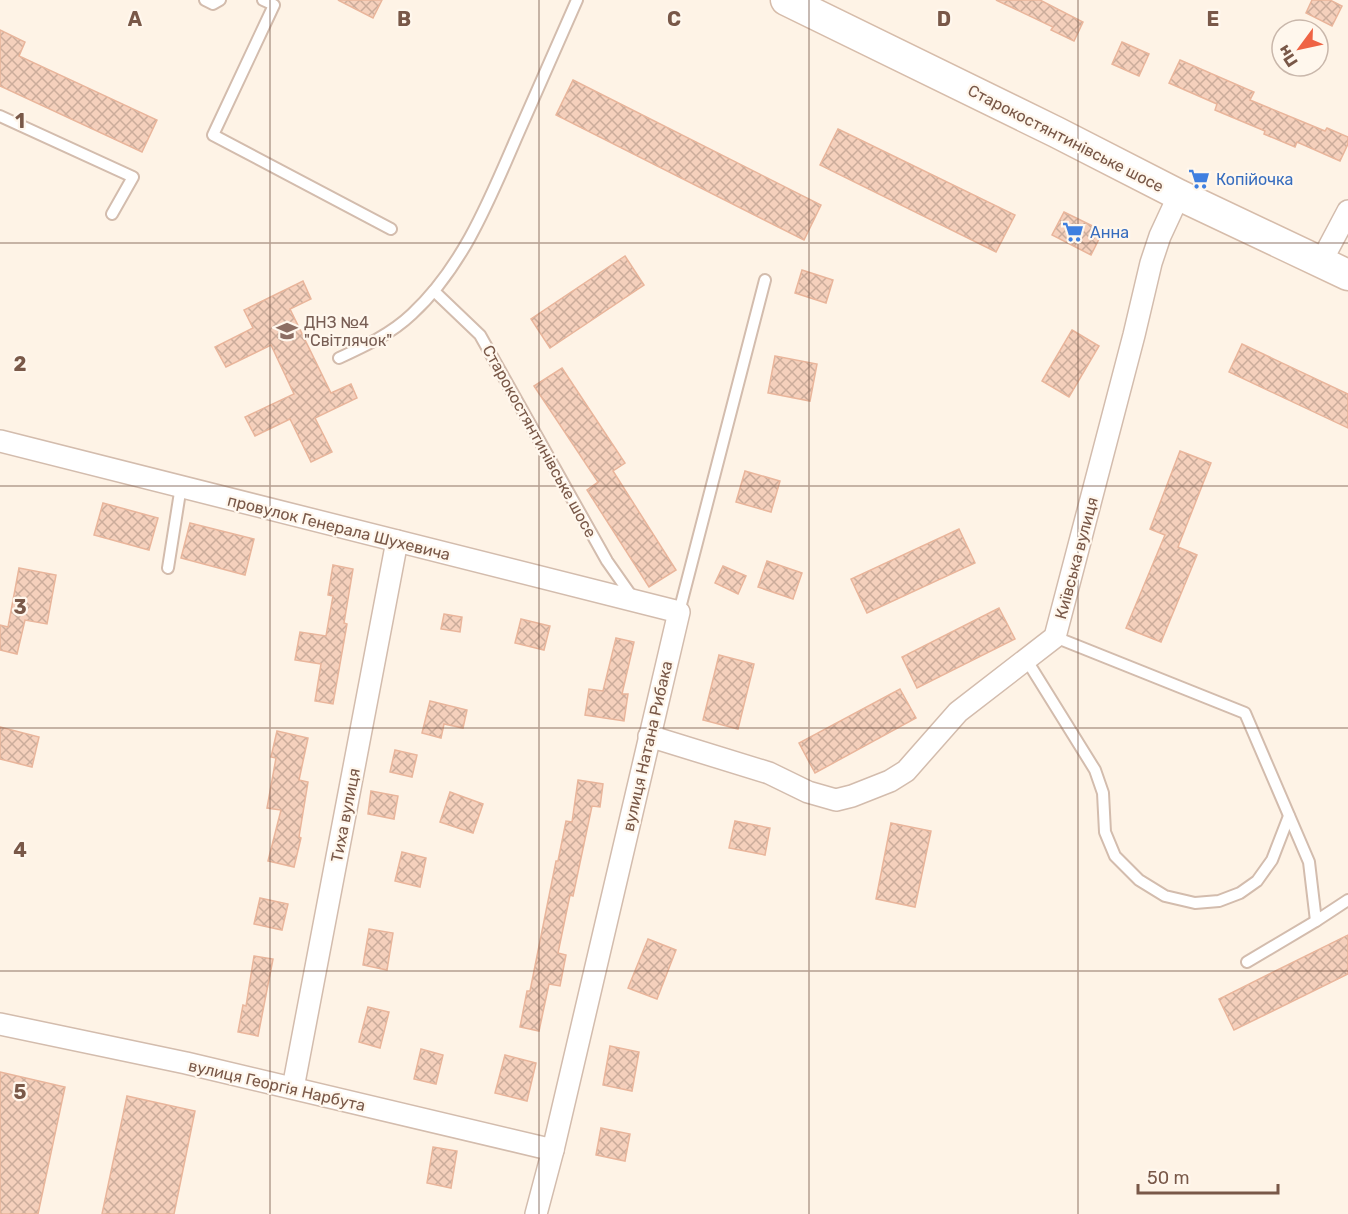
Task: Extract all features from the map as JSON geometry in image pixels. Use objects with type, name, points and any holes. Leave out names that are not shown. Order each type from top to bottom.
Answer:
[{"type":"main road","name":"Старокостянтинівське шосе","points":[[786,0],[1179,195],[1348,275]]},
{"type":"street","name":"Київська вулиця","points":[[649,736],[769,773],[808,792],[836,800],[890,781],[906,771],[958,712],[1055,637],[1151,263],[1160,236],[1179,195]]},
{"type":"street","points":[[1321,262],[1348,211]]},
{"type":"street","name":"провулок Генерала Шухевича","points":[[0,441],[679,612]]},
{"type":"street","name":"Тиха вулиця","points":[[293,1088],[398,541]]},
{"type":"street","name":"вулиця Натана Рибака","points":[[536,1214],[679,612]]},
{"type":"street","name":"вулиця Георгія Нарбута","points":[[0,1024],[186,1063],[553,1150]]},
{"type":"lane","points":[[205,0],[213,4],[220,0]]},
{"type":"lane","points":[[263,0],[274,5],[213,135],[391,229]]},
{"type":"lane","points":[[339,358],[374,342],[413,313],[434,291],[455,261],[478,222],[577,0]]},
{"type":"lane","points":[[0,116],[133,177],[112,214]]},
{"type":"lane","name":"вулиця Натана Рибака","points":[[679,612],[765,280]]},
{"type":"lane","name":"Старокостянтинівське шосе","points":[[434,291],[480,335],[607,561],[634,601]]},
{"type":"lane","points":[[168,568],[181,486]]},
{"type":"lane","points":[[1055,637],[1245,713],[1309,862],[1316,921]]},
{"type":"lane","points":[[1026,659],[1095,770],[1103,793],[1105,832],[1115,856],[1139,880],[1165,896],[1194,903],[1219,901],[1240,894],[1257,881],[1272,860],[1289,816]]},
{"type":"lane","points":[[1247,962],[1348,900]]},
{"type":"building","points":[[338,0],[382,0],[373,18]]},
{"type":"building","points":[[996,0],[1040,0],[1083,22],[1074,41],[1051,30],[1053,27]]},
{"type":"building","points":[[1312,0],[1330,0],[1342,6],[1332,26],[1330,18],[1316,18],[1306,13]]},
{"type":"building","points":[[0,30],[25,42],[19,56],[157,120],[142,152],[0,86]]},
{"type":"building","points":[[1122,42],[1149,54],[1139,76],[1112,64]]},
{"type":"building","points":[[1180,60],[1254,92],[1250,100],[1325,131],[1327,128],[1348,137],[1348,144],[1340,161],[1297,142],[1295,147],[1264,134],[1265,131],[1215,110],[1217,104],[1169,83]]},
{"type":"building","points":[[573,80],[821,205],[804,240],[556,115]]},
{"type":"building","points":[[838,129],[1015,215],[996,252],[820,165]]},
{"type":"building","points":[[1064,212],[1103,231],[1091,255],[1052,235]]},
{"type":"building","points":[[625,256],[644,285],[550,348],[531,319]]},
{"type":"building","points":[[802,270],[833,280],[826,303],[795,293]]},
{"type":"building","points":[[303,281],[311,299],[290,309],[331,393],[351,384],[357,398],[315,418],[332,452],[311,462],[290,419],[255,436],[245,417],[294,394],[271,345],[226,367],[215,347],[253,328],[244,310]]},
{"type":"building","points":[[1072,330],[1099,346],[1069,397],[1042,381]]},
{"type":"building","points":[[1242,344],[1348,394],[1348,428],[1229,372]]},
{"type":"building","points":[[775,356],[817,364],[810,401],[768,393]]},
{"type":"building","points":[[562,368],[625,463],[613,471],[676,570],[649,587],[587,490],[598,482],[534,386]]},
{"type":"building","points":[[1180,451],[1211,463],[1178,547],[1197,555],[1161,642],[1126,628],[1165,535],[1150,529]]},
{"type":"building","points":[[745,471],[780,481],[771,512],[736,502]]},
{"type":"building","points":[[103,503],[158,518],[149,550],[94,535]]},
{"type":"building","points":[[190,523],[254,539],[245,575],[181,558]]},
{"type":"building","points":[[959,529],[975,563],[867,613],[851,579]]},
{"type":"building","points":[[767,561],[802,573],[793,599],[758,587]]},
{"type":"building","points":[[333,565],[353,569],[344,623],[347,624],[333,704],[315,701],[321,664],[295,660],[300,632],[326,636],[333,596],[328,595]]},
{"type":"building","points":[[723,566],[746,576],[738,594],[715,583]]},
{"type":"building","points":[[19,568],[56,575],[47,624],[25,620],[17,654],[0,650],[0,625],[8,627]]},
{"type":"building","points":[[999,608],[1015,639],[917,688],[902,657]]},
{"type":"building","points":[[444,614],[462,617],[460,632],[441,629]]},
{"type":"building","points":[[521,619],[550,626],[544,650],[515,643]]},
{"type":"building","points":[[616,638],[634,642],[622,694],[628,694],[624,721],[585,715],[589,689],[603,691]]},
{"type":"building","points":[[719,655],[754,664],[738,729],[703,720]]},
{"type":"building","points":[[900,689],[916,718],[815,773],[799,743]]},
{"type":"building","points":[[430,701],[467,710],[463,728],[444,724],[441,738],[422,733]]},
{"type":"building","points":[[0,727],[39,737],[32,767],[0,759]]},
{"type":"building","points":[[277,731],[308,738],[299,780],[308,782],[299,837],[301,838],[294,867],[268,861],[281,810],[267,808],[276,758],[271,757]]},
{"type":"building","points":[[395,750],[417,755],[412,777],[390,772]]},
{"type":"building","points":[[578,780],[603,784],[600,807],[592,806],[573,896],[570,895],[558,953],[566,955],[560,986],[549,984],[539,1031],[520,1027],[527,991],[530,991],[566,821],[572,822]]},
{"type":"building","points":[[371,791],[398,796],[394,819],[368,814]]},
{"type":"building","points":[[450,792],[483,804],[473,833],[440,822]]},
{"type":"building","points":[[735,821],[770,828],[765,855],[729,848]]},
{"type":"building","points":[[891,823],[931,831],[915,907],[876,899]]},
{"type":"building","points":[[402,852],[426,858],[420,887],[395,881]]},
{"type":"building","points":[[260,898],[288,904],[282,930],[254,924]]},
{"type":"building","points":[[369,929],[393,933],[387,970],[363,965]]},
{"type":"building","points":[[1348,935],[1348,974],[1234,1030],[1219,999]]},
{"type":"building","points":[[648,939],[676,950],[657,999],[628,988]]},
{"type":"building","points":[[254,956],[273,959],[258,1036],[238,1032],[243,1005],[246,1006]]},
{"type":"building","points":[[368,1007],[389,1012],[380,1048],[359,1042]]},
{"type":"building","points":[[610,1046],[639,1052],[632,1091],[603,1085]]},
{"type":"building","points":[[421,1049],[443,1055],[436,1084],[414,1079]]},
{"type":"building","points":[[505,1055],[536,1063],[527,1101],[495,1093]]},
{"type":"building","points":[[0,1072],[65,1087],[38,1214],[0,1214]]},
{"type":"building","points":[[127,1096],[195,1111],[174,1214],[102,1214]]},
{"type":"building","points":[[601,1128],[630,1134],[625,1161],[596,1155]]},
{"type":"building","points":[[433,1147],[457,1151],[451,1188],[427,1183]]},
{"type":"place","name":"Копійочка","points":[[1199,179]]},
{"type":"place","name":"Анна","points":[[1073,232]]},
{"type":"place","name":"ДНЗ №4 \"Світлячок\"","points":[[287,331]]}]
